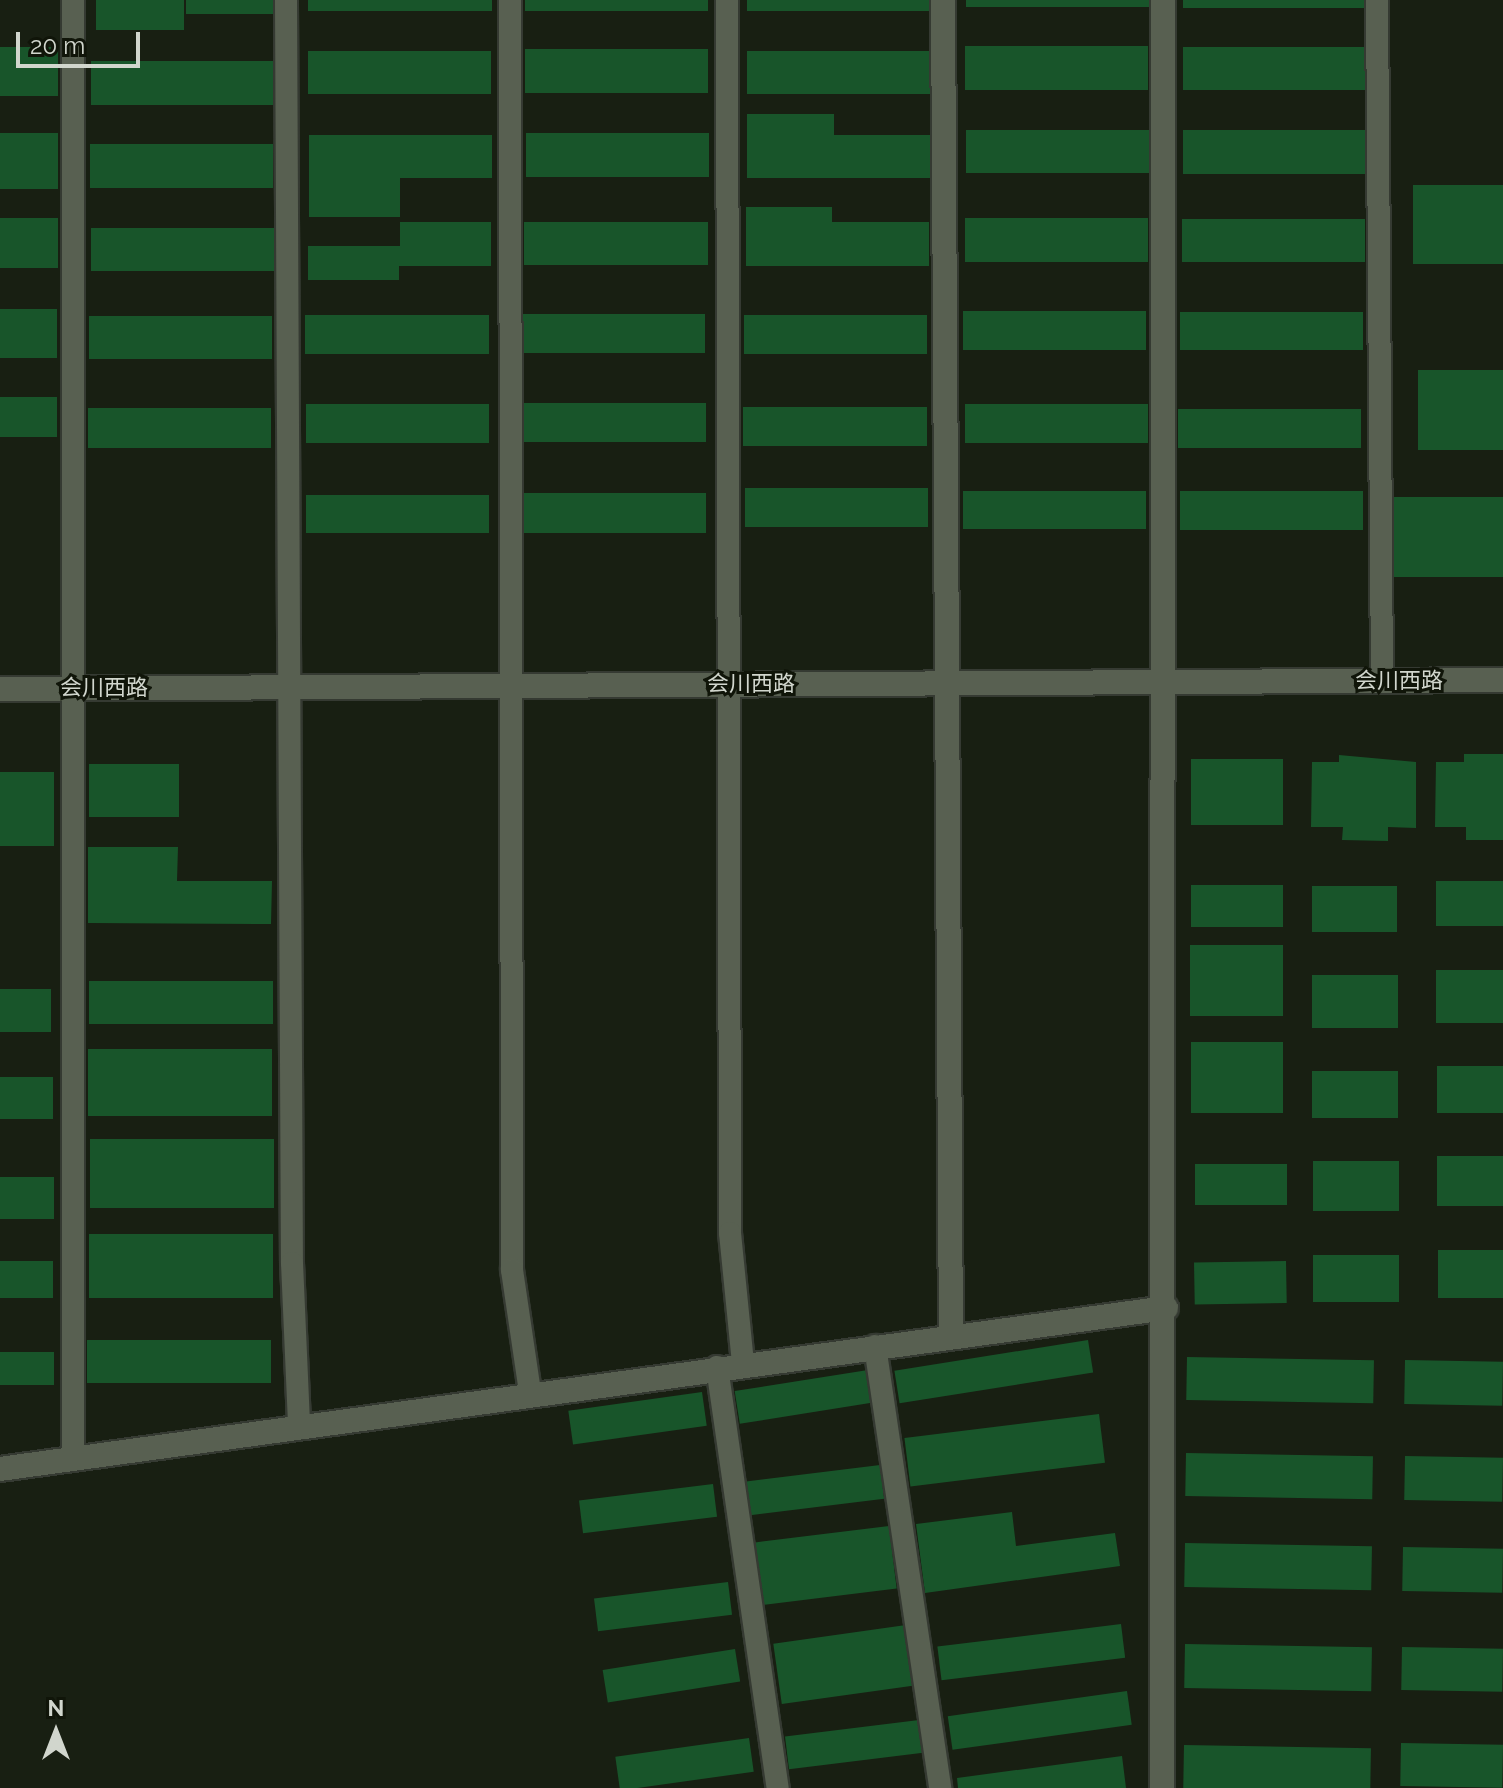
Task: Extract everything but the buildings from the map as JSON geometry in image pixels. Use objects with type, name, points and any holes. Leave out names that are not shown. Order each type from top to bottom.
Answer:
[{"type":"street","points":[[943,0],[942,683],[951,1336]]},
{"type":"street","points":[[1162,1788],[1166,1308],[1163,0]]},
{"type":"street","name":"会川西路","points":[[0,689],[1503,680]]},
{"type":"street","points":[[0,1469],[530,1392],[1166,1308]]},
{"type":"lane","points":[[73,0],[73,1458]]},
{"type":"lane","points":[[286,0],[289,687],[299,1425]]},
{"type":"lane","points":[[510,0],[512,1270],[530,1392]]},
{"type":"lane","points":[[727,0],[730,1233],[743,1364]]},
{"type":"lane","points":[[1377,0],[1382,681]]},
{"type":"lane","points":[[875,1346],[940,1788]]},
{"type":"lane","points":[[717,1367],[778,1788]]}]
